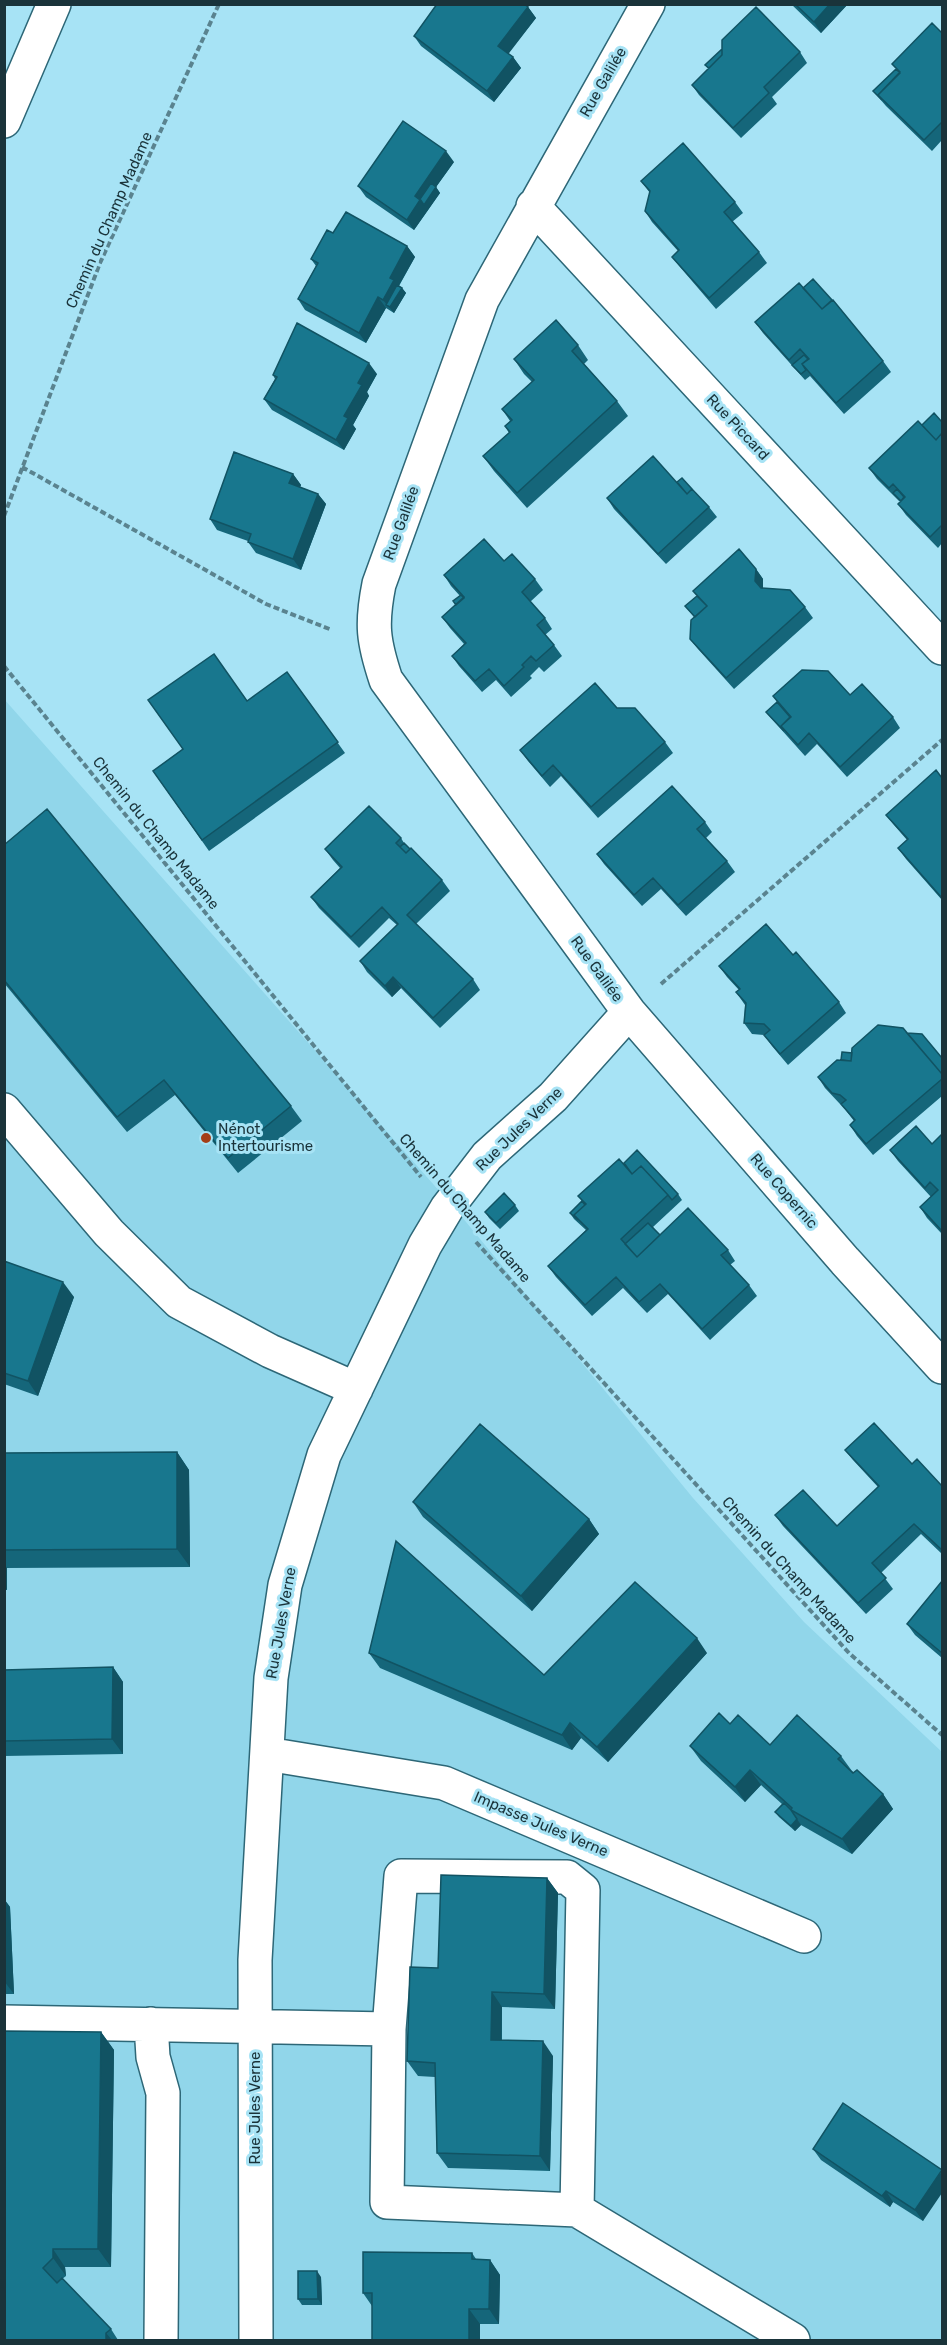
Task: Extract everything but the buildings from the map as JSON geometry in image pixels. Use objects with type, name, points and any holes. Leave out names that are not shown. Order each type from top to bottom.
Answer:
[{"type":"main road","points":[[4,121],[54,4]]},
{"type":"main road","name":"Rue Galilée","points":[[629,1012],[386,680],[375,647],[373,615],[387,562],[482,300],[648,4]]},
{"type":"main road","name":"Rue Piccard","points":[[533,206],[942,648]]},
{"type":"main road","name":"Rue Jules Verne","points":[[256,2340],[255,1960],[271,1678],[285,1585],[324,1455],[425,1245],[447,1208],[487,1156],[554,1097],[629,1012]]},
{"type":"main road","name":"Rue Copernic","points":[[629,1012],[845,1261],[942,1367]]},
{"type":"main road","points":[[4,1110],[109,1233],[179,1302],[270,1351],[356,1389]]},
{"type":"main road","name":"Impasse Jules Verne","points":[[267,1754],[444,1783],[804,1936]]},
{"type":"main road","points":[[578,2210],[583,1890],[567,1877],[401,1876],[389,2029],[387,2202],[578,2210],[793,2340]]},
{"type":"main road","points":[[4,2022],[389,2029]]},
{"type":"main road","points":[[151,2024],[153,2057],[163,2093],[161,2340]]},
{"type":"path","name":"Chemin du Champ Madame","points":[[4,516],[100,263],[219,4]]},
{"type":"path","points":[[22,467],[266,604],[375,647]]},
{"type":"path","name":"Chemin du Champ Madame","points":[[4,666],[447,1208],[849,1653],[942,1735]]},
{"type":"path","points":[[629,1012],[942,740]]},
{"type":"shaded area","points":[[4,699],[457,1211],[693,1498],[804,1622],[942,1752],[942,2340],[5,2340]]},
{"type":"place","name":"Nénot Intertourisme","points":[[206,1138]]}]
